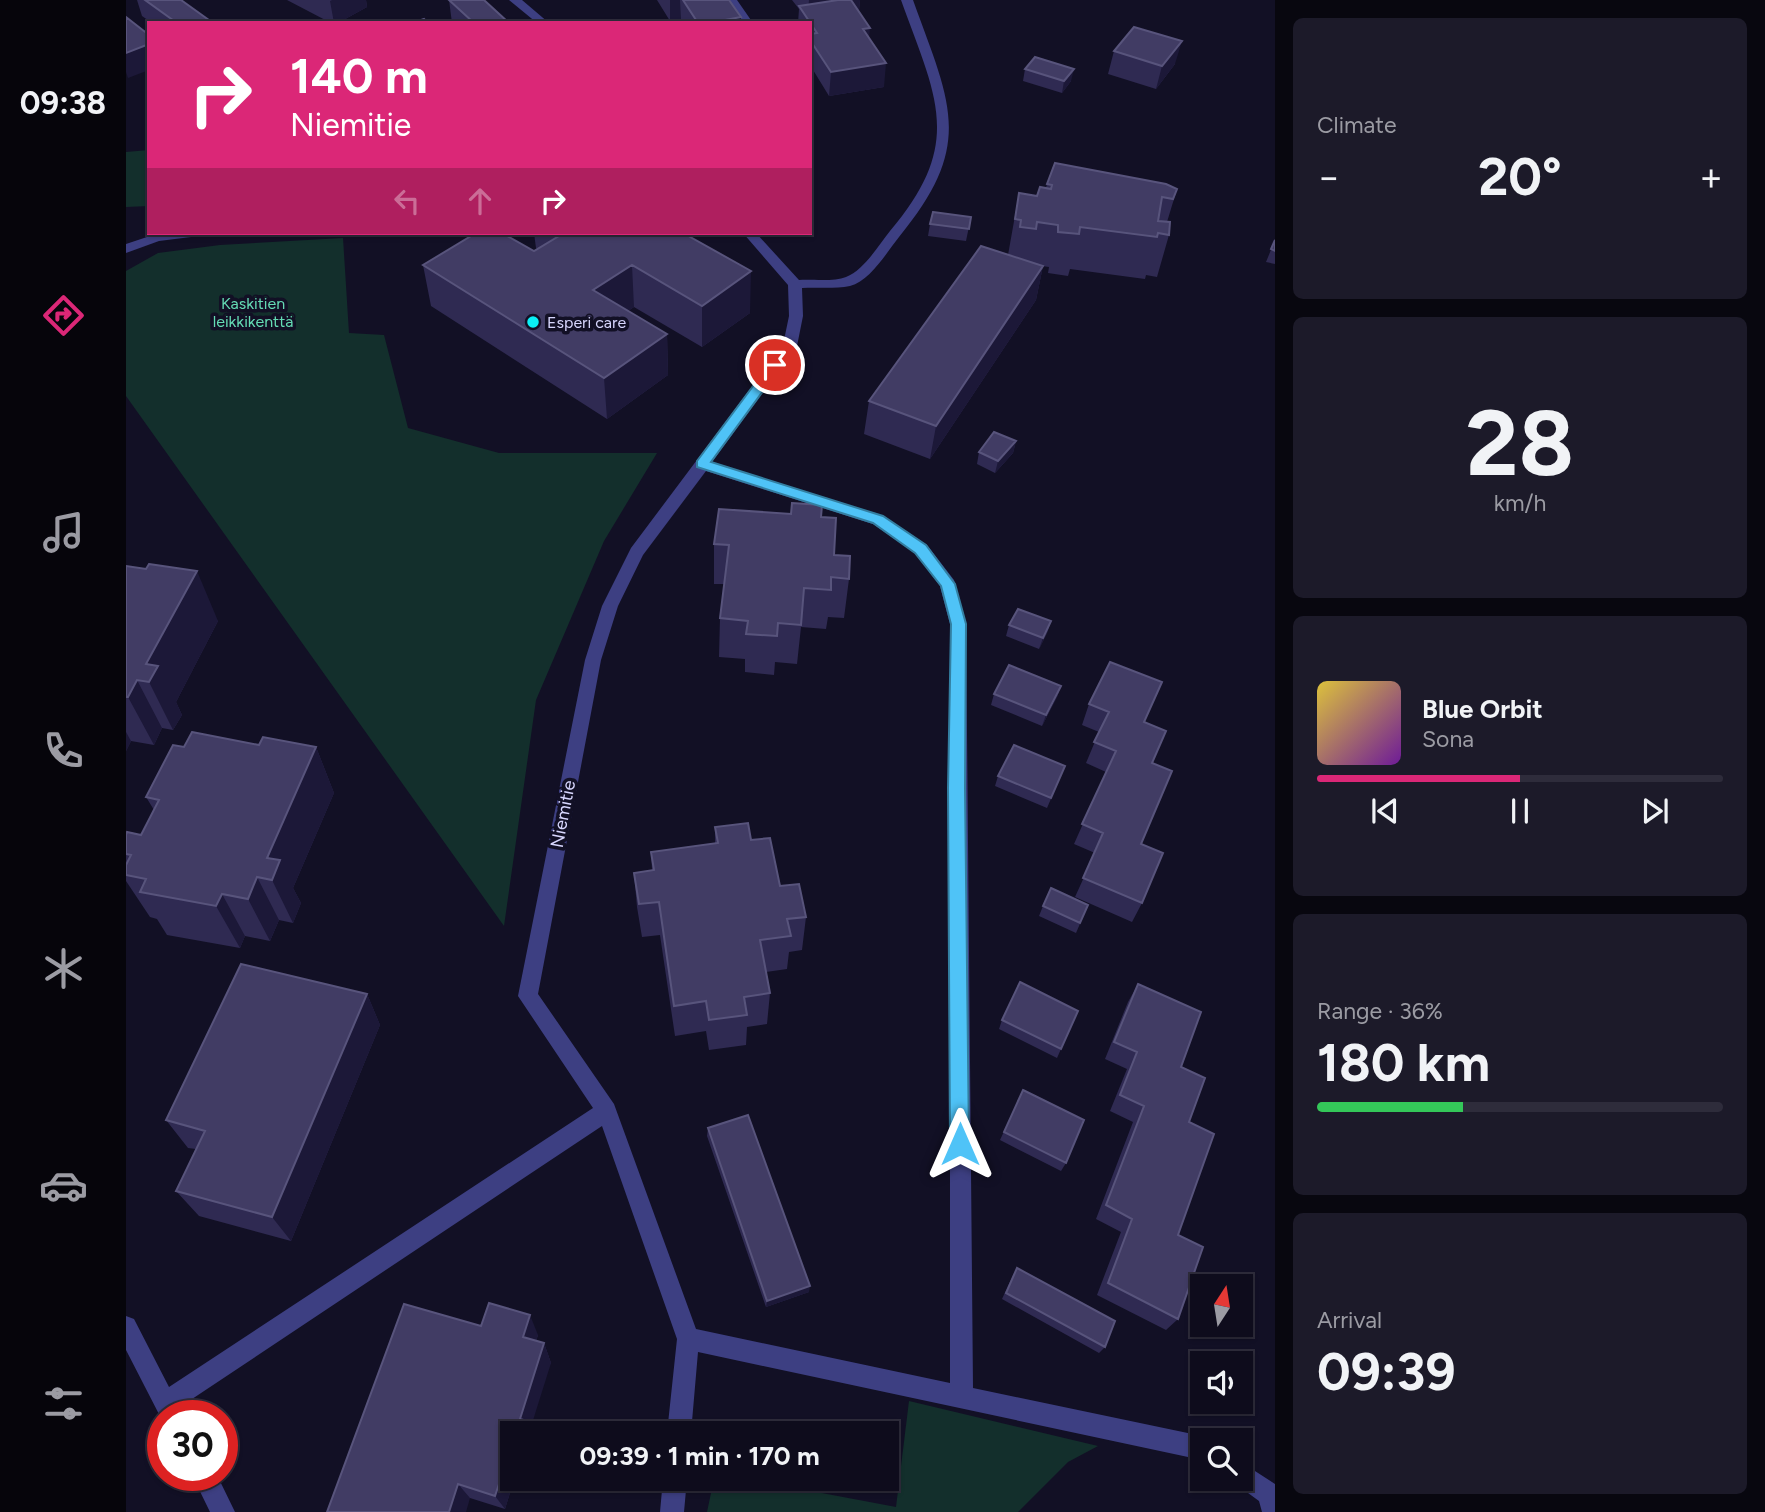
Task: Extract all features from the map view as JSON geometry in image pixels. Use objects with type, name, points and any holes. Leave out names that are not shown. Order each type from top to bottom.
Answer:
[{"type":"street","points":[[515,0],[541,21]]},
{"type":"street","points":[[731,0],[747,21]]},
{"type":"street","points":[[752,235],[795,284],[849,282],[866,269],[915,210],[934,178],[944,137],[942,94],[907,0]]},
{"type":"street","points":[[126,248],[156,237],[174,235]]},
{"type":"street","name":"Niemitie","points":[[680,1421],[688,1339],[607,1111],[528,996],[593,660],[606,617],[636,552],[790,346],[796,316],[795,284]]},
{"type":"street","points":[[702,464],[878,520],[920,549],[948,584],[958,624],[962,1398]]},
{"type":"street","points":[[184,1400],[607,1111]]},
{"type":"street","points":[[126,1327],[164,1400]]},
{"type":"street","points":[[688,1339],[1190,1446]]},
{"type":"street","points":[[1253,1483],[1269,1494],[1273,1512]]},
{"type":"street","points":[[212,1491],[223,1512]]},
{"type":"street","points":[[672,1512],[674,1491]]},
{"type":"green space","points":[[147,150],[147,206],[126,207],[126,152]]},
{"type":"green space","name":"Kaskitien leikkikenttä","points":[[343,238],[349,333],[384,335],[408,428],[499,453],[657,453],[604,541],[536,700],[504,926],[126,396],[126,271],[158,253],[220,245]]},
{"type":"green space","points":[[909,1401],[1098,1446],[1068,1462],[1018,1512],[707,1512],[711,1491],[811,1491],[896,1507]]},
{"type":"building","points":[[145,0],[181,0],[210,21],[174,21]]},
{"type":"building","points":[[449,0],[484,0],[507,21],[472,21]]},
{"type":"building","points":[[683,0],[729,0],[741,17],[720,21],[697,21]]},
{"type":"building","points":[[851,0],[870,28],[863,29],[886,63],[831,72],[812,43],[812,34],[817,33],[812,21],[809,21],[799,6]]},
{"type":"building","points":[[126,17],[147,33],[147,45],[126,53]]},
{"type":"building","points":[[1134,27],[1182,41],[1162,66],[1114,51]]},
{"type":"building","points":[[1035,57],[1074,69],[1064,81],[1025,69]]},
{"type":"building","points":[[1055,163],[1166,184],[1177,189],[1173,199],[1162,197],[1158,221],[1170,222],[1169,235],[1158,233],[1157,237],[1080,227],[1079,234],[1058,232],[1058,225],[1037,222],[1036,229],[1020,227],[1021,220],[1015,219],[1019,193],[1037,196],[1040,187],[1051,189],[1052,185],[1047,184]]},
{"type":"building","points":[[933,212],[971,217],[969,229],[930,224]]},
{"type":"building","points":[[473,235],[506,235],[534,251],[561,235],[687,235],[751,271],[702,306],[632,265],[593,290],[667,334],[604,378],[423,265]]},
{"type":"building","points":[[981,246],[1043,266],[936,426],[869,401]]},
{"type":"building","points":[[994,432],[1016,441],[998,461],[979,452]]},
{"type":"building","points":[[792,503],[822,505],[821,517],[836,518],[834,555],[850,556],[849,579],[831,577],[831,590],[804,588],[801,625],[778,623],[777,636],[746,634],[748,621],[720,618],[729,545],[714,544],[719,509],[791,514]]},
{"type":"building","points":[[149,564],[197,571],[146,664],[158,666],[149,682],[137,680],[126,697],[126,566],[146,569]]},
{"type":"building","points":[[1018,609],[1051,621],[1043,638],[1009,625]]},
{"type":"building","points":[[1110,662],[1162,682],[1144,722],[1166,731],[1152,763],[1172,771],[1141,844],[1163,853],[1142,903],[1083,878],[1103,833],[1082,824],[1116,751],[1094,742],[1109,712],[1089,704]]},
{"type":"building","points":[[1009,665],[1061,686],[1046,715],[994,694]]},
{"type":"building","points":[[192,732],[259,745],[263,737],[316,747],[267,858],[280,860],[272,880],[257,877],[248,899],[222,894],[216,906],[140,892],[146,879],[126,875],[126,865],[131,855],[126,854],[127,832],[141,835],[159,800],[146,797],[173,745],[184,747]]},
{"type":"building","points":[[1014,745],[1065,766],[1051,798],[998,776]]},
{"type":"building","points":[[748,823],[751,840],[770,838],[780,886],[799,884],[806,917],[787,919],[791,936],[760,940],[770,993],[744,997],[747,1015],[709,1020],[706,1001],[674,1006],[659,902],[639,904],[634,873],[654,870],[651,852],[718,843],[715,827]]},
{"type":"building","points":[[1051,888],[1088,905],[1080,923],[1043,906]]},
{"type":"building","points":[[241,964],[367,994],[272,1217],[176,1191],[205,1131],[166,1120]]},
{"type":"building","points":[[1020,982],[1078,1011],[1061,1049],[1002,1020]]},
{"type":"building","points":[[1138,984],[1201,1012],[1181,1067],[1205,1078],[1189,1122],[1214,1134],[1178,1235],[1203,1247],[1194,1274],[1190,1274],[1190,1284],[1178,1319],[1108,1283],[1132,1219],[1106,1205],[1144,1106],[1120,1095],[1137,1052],[1114,1042]]},
{"type":"building","points":[[1023,1090],[1084,1120],[1066,1163],[1004,1132]]},
{"type":"building","points":[[748,1115],[810,1286],[767,1301],[708,1128]]},
{"type":"building","points":[[1017,1268],[1115,1321],[1105,1347],[1006,1293]]},
{"type":"building","points":[[489,1303],[530,1315],[523,1337],[544,1343],[520,1419],[527,1421],[500,1421],[500,1481],[495,1496],[458,1484],[449,1512],[327,1512],[404,1304],[481,1326]]},
{"type":"place","name":"Esperi care","points":[[533,322]]},
{"type":"route","points":[[775,365],[702,464],[878,520],[920,549],[948,584],[958,624],[960,1144]]}]
